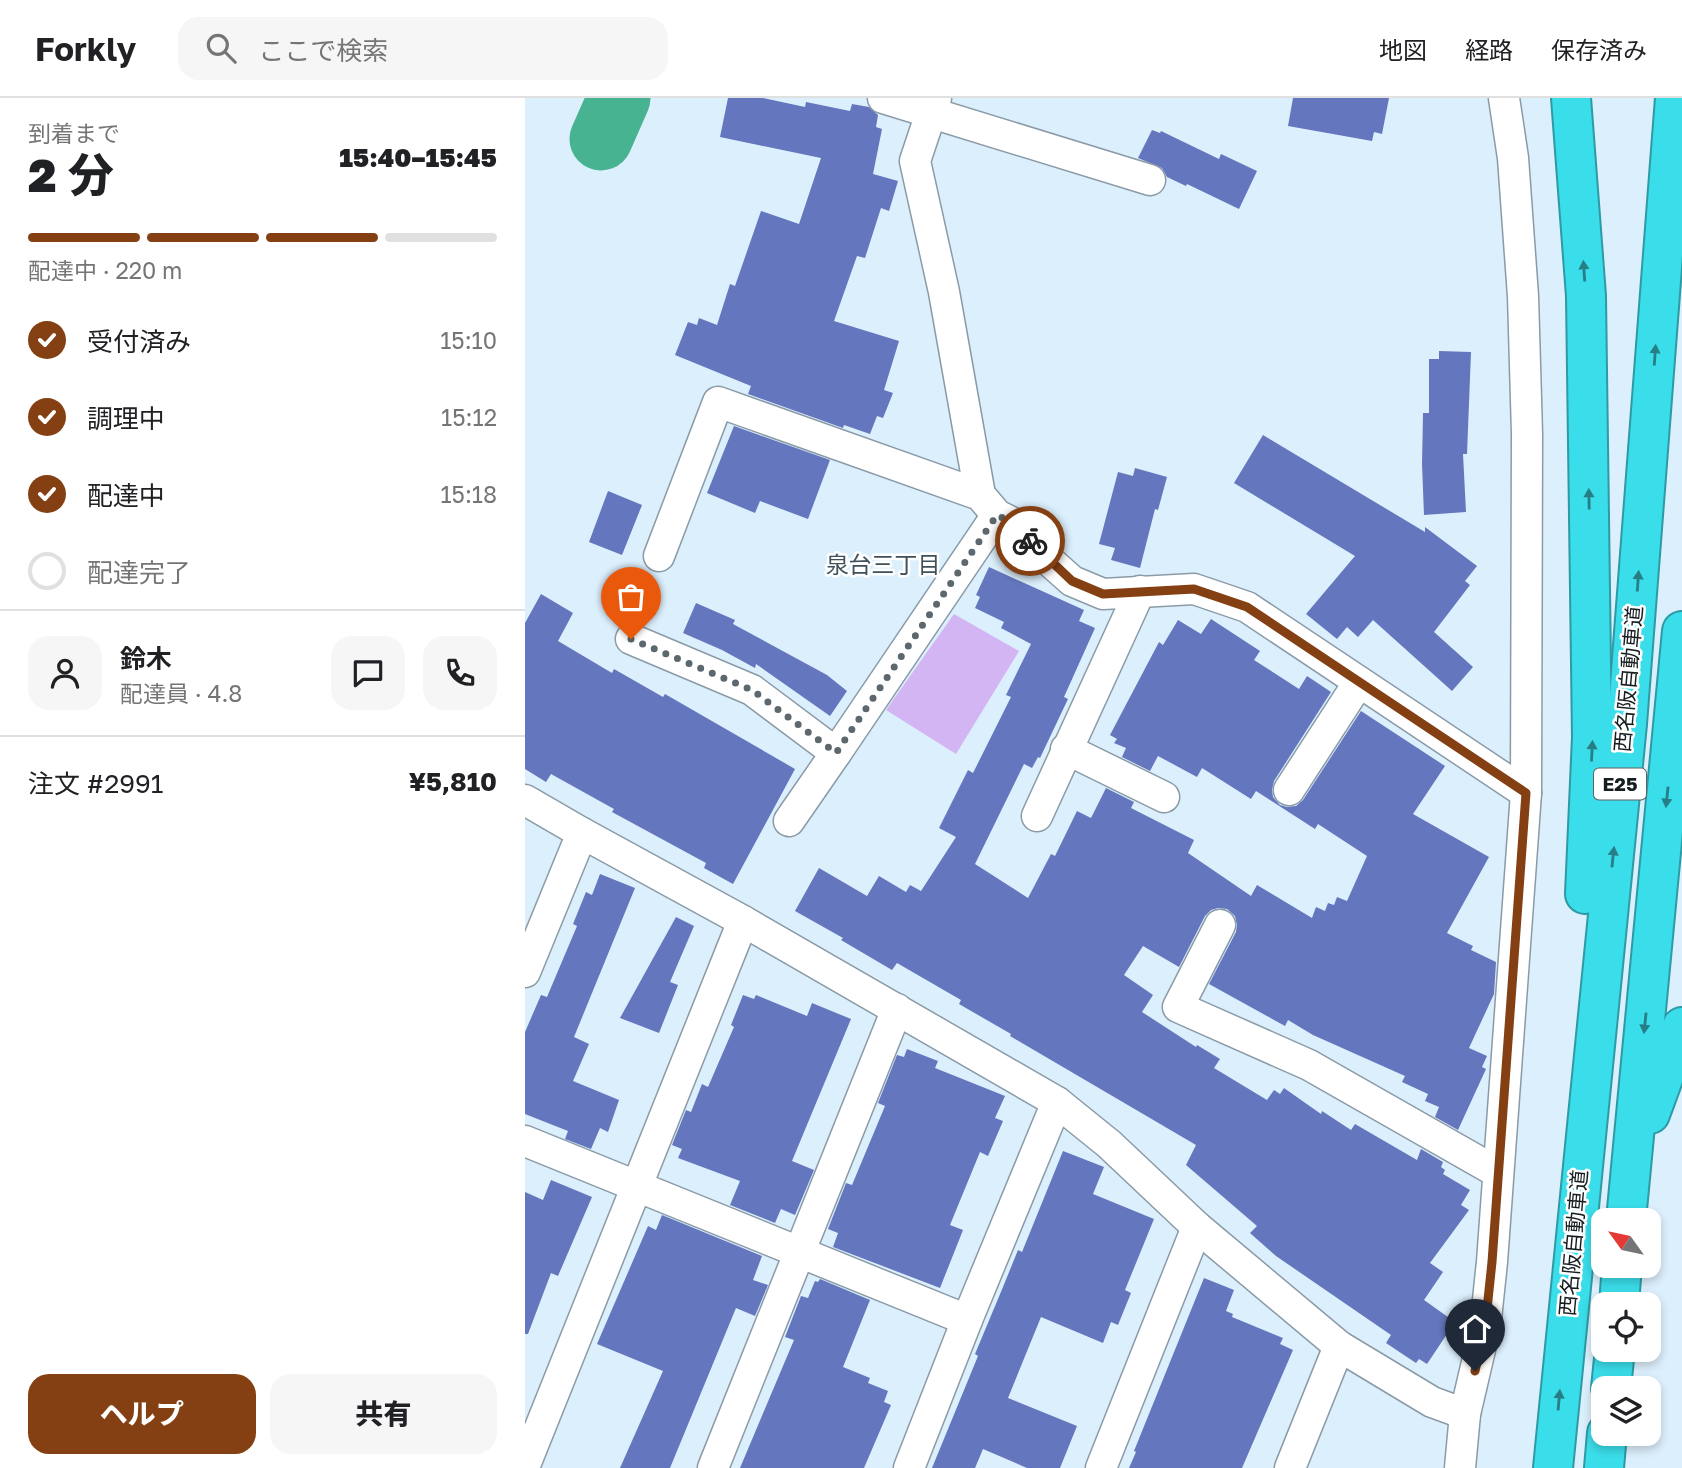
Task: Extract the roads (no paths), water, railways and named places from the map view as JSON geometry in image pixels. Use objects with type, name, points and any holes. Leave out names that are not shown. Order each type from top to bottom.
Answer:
[{"type":"highway","points":[[1571,98],[1586,296],[1592,737],[1575,1109],[1581,1161]]},
{"type":"highway","name":"西名阪自動車道","points":[[1553,1468],[1581,1161],[1626,724],[1675,98]]},
{"type":"highway","name":"E25","points":[[1627,1208],[1682,631]]},
{"type":"highway","points":[[1632,1163],[1682,1027]]},
{"type":"highway","points":[[1604,1468],[1606,1446]]},
{"type":"street","points":[[883,98],[933,105],[1150,180]]},
{"type":"street","points":[[1460,1468],[1465,1414],[1485,1328],[1492,1262],[1526,793],[1526,393],[1523,296],[1513,158],[1504,98]]},
{"type":"street","points":[[789,821],[836,753],[989,505],[915,161],[933,105]]},
{"type":"street","points":[[659,556],[718,402],[989,505],[1021,527],[1035,548],[1072,581],[1103,594],[1194,589],[1247,607],[1526,793]]},
{"type":"street","points":[[1037,816],[1140,591]]},
{"type":"street","points":[[631,639],[752,690],[836,753]]},
{"type":"street","points":[[1289,790],[1359,682]]},
{"type":"street","points":[[1066,748],[1164,797]]},
{"type":"street","points":[[525,800],[743,921],[1057,1102],[1109,1144],[1197,1227],[1339,1346],[1432,1402],[1465,1414]]},
{"type":"street","points":[[525,972],[582,833]]},
{"type":"street","points":[[525,1465],[743,921]]},
{"type":"street","points":[[1220,925],[1178,1007],[1308,1065],[1497,1172]]},
{"type":"street","points":[[713,1468],[897,1009]]},
{"type":"street","points":[[909,1468],[1057,1102]]},
{"type":"street","points":[[525,1141],[967,1320]]},
{"type":"street","points":[[1101,1468],[1197,1227]]},
{"type":"street","points":[[1290,1468],[1339,1346]]},
{"type":"waterway","points":[[601,139],[619,98]]},
{"type":"district","name":"泉台三丁目","points":[[883,565]]}]
